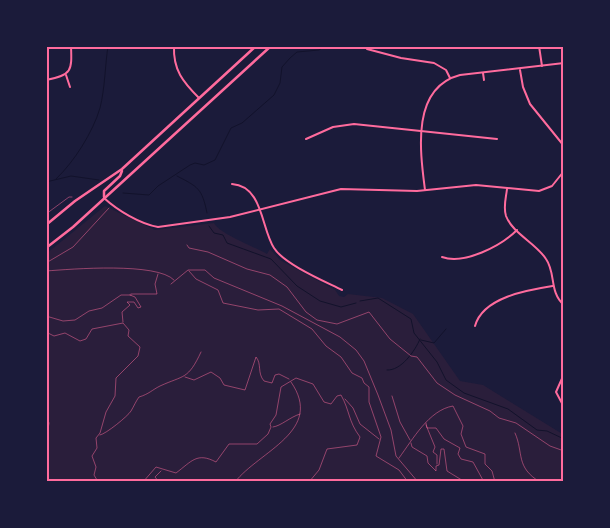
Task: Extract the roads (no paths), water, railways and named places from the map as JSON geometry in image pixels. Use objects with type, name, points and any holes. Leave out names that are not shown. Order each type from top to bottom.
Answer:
[{"type":"main road","points":[[46,225],[75,201],[122,169],[256,46]]},
{"type":"main road","points":[[46,248],[104,198],[271,46]]},
{"type":"main road","points":[[104,198],[104,191],[120,176],[122,169]]},
{"type":"street","points":[[70,87],[66,75],[72,64],[71,46]]},
{"type":"street","points":[[174,46],[174,61],[177,72],[200,98]]},
{"type":"street","points":[[539,46],[542,66]]},
{"type":"street","points":[[367,49],[400,58],[434,63],[446,70],[450,78]]},
{"type":"street","points":[[424,190],[420,152],[422,131],[428,98],[439,86],[450,78],[564,63]]},
{"type":"street","points":[[520,69],[523,88],[530,104],[564,146]]},
{"type":"street","points":[[483,73],[484,80]]},
{"type":"street","points":[[46,80],[66,75]]},
{"type":"street","points":[[306,139],[333,127],[349,124],[497,139]]},
{"type":"street","points":[[104,198],[114,207],[149,225],[158,227],[230,217],[341,189],[424,190],[476,185],[539,191],[552,186],[563,175],[564,171]]},
{"type":"street","points":[[232,184],[239,184],[252,194],[271,242],[278,254],[342,290]]},
{"type":"street","points":[[507,189],[505,211],[509,220],[546,259],[557,298],[564,305]]},
{"type":"street","points":[[442,257],[449,260],[488,251],[503,243],[517,230]]},
{"type":"street","points":[[475,326],[480,316],[508,296],[531,289],[553,286]]},
{"type":"street","points":[[564,374],[556,392],[564,407]]},
{"type":"waterway","points":[[56,179],[82,146],[97,117],[103,93],[108,46]]},
{"type":"waterway","points":[[123,193],[149,195],[158,186],[190,165],[195,163],[204,165],[215,160],[231,128],[242,123],[274,95],[280,83],[282,67],[290,58],[297,52],[319,50],[325,46]]},
{"type":"waterway","points":[[46,182],[71,176],[99,180]]},
{"type":"waterway","points":[[177,176],[198,189],[203,198],[207,213]]},
{"type":"waterway","points":[[209,226],[214,233],[223,235],[227,243],[271,259],[297,286],[320,301],[341,307],[356,303]]},
{"type":"waterway","points":[[360,301],[378,298],[411,319],[414,333],[437,362],[446,380],[464,393],[508,409],[537,430],[547,431],[564,439]]},
{"type":"waterway","points":[[421,340],[434,343],[446,329]]},
{"type":"waterway","points":[[387,370],[402,364],[415,349],[420,339]]}]
